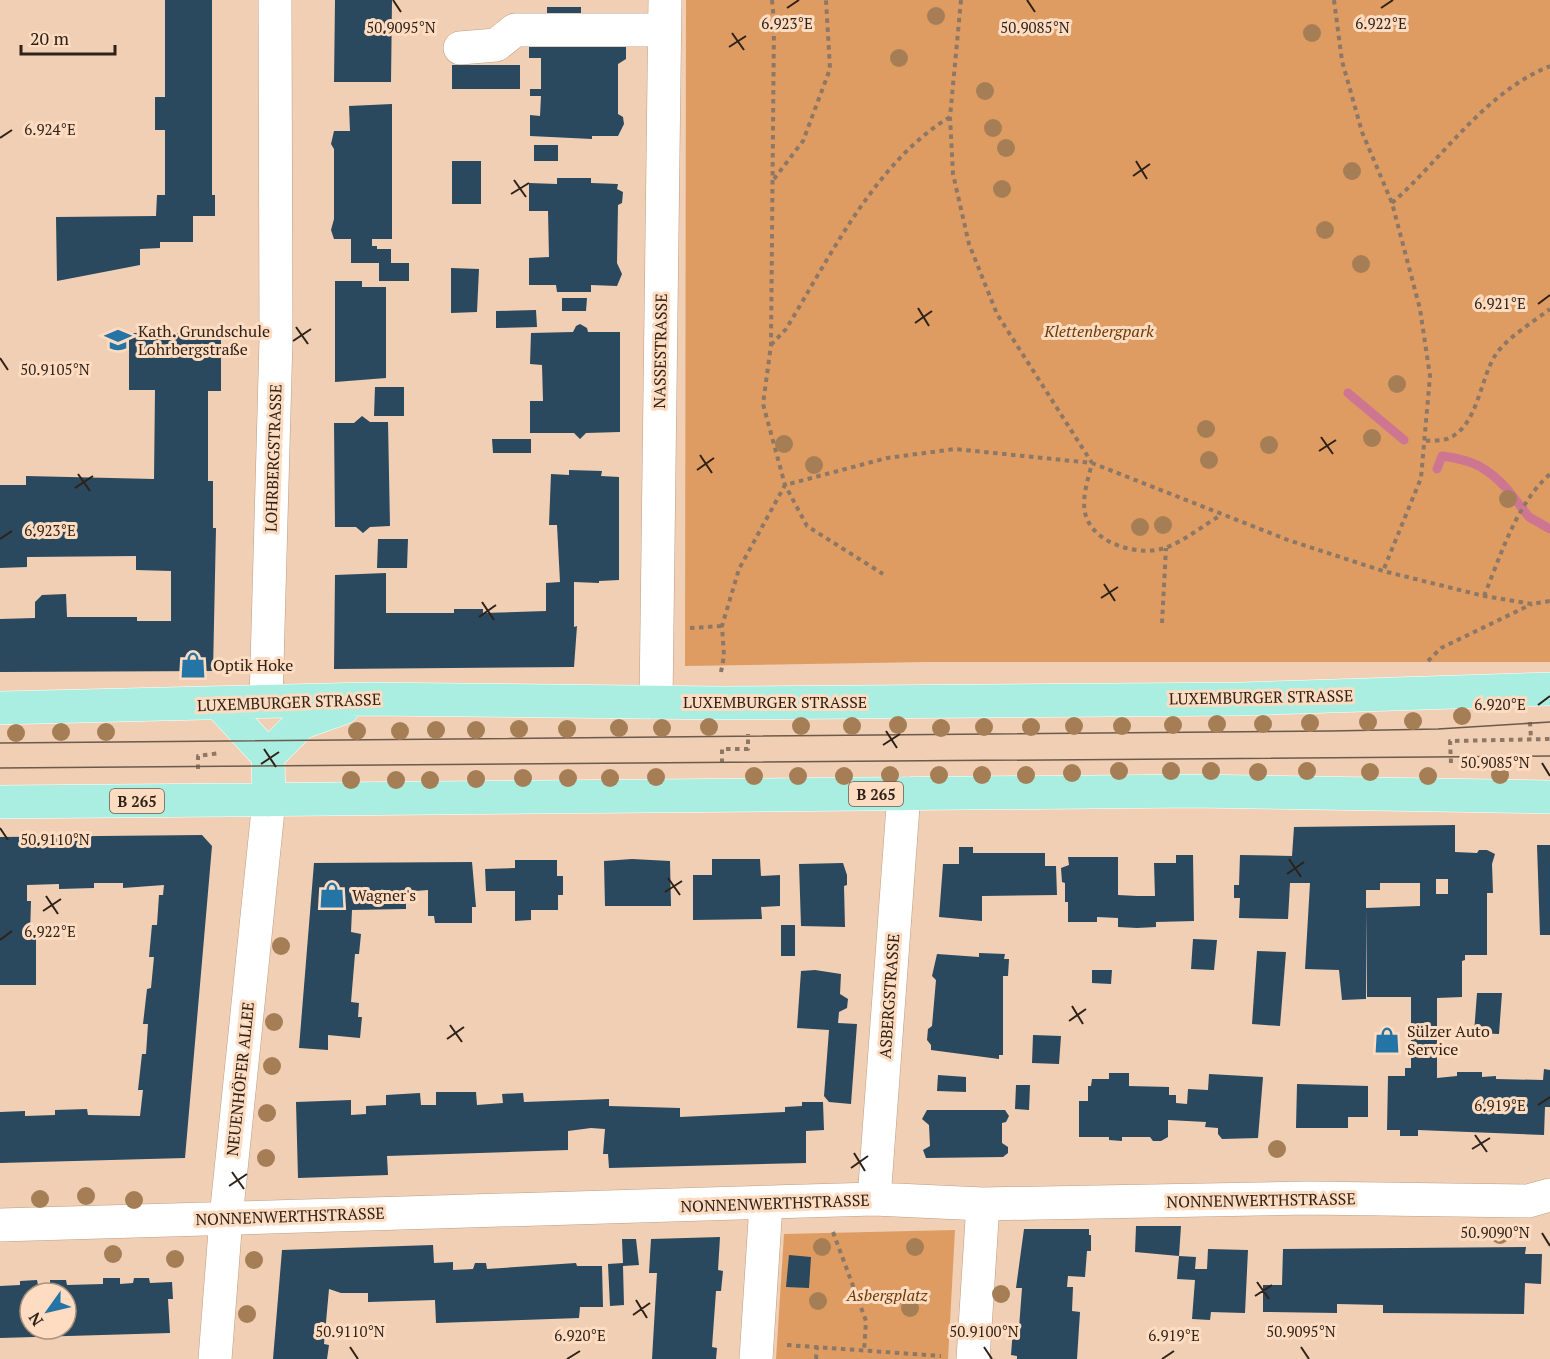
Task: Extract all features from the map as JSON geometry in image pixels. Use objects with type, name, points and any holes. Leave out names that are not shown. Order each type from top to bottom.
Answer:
[{"type":"main road","name":"LUXEMBURGER STRASSE","points":[[0,708],[368,699],[656,703],[1241,699],[1550,689]]},
{"type":"main road","points":[[268,756],[301,723],[368,699]]},
{"type":"main road","points":[[220,704],[268,756],[269,800]]},
{"type":"main road","name":"B 265","points":[[0,802],[1193,791],[1550,797]]},
{"type":"street","name":"LOHRBERGSTRASSE","points":[[266,701],[276,339],[275,0]]},
{"type":"street","points":[[460,48],[496,45],[515,30],[665,15]]},
{"type":"street","name":"NASSESTRASSE","points":[[656,703],[665,15]]},
{"type":"street","name":"ASBERGSTRASSE","points":[[874,1199],[904,793]]},
{"type":"street","name":"NEUENHÖFER ALLEE","points":[[215,1359],[221,1218],[269,800]]},
{"type":"street","name":"NONNENWERTHSTRASSE","points":[[0,1225],[874,1199],[983,1204],[1308,1198],[1528,1201],[1550,1195]]},
{"type":"street","points":[[756,1359],[765,1204]]},
{"type":"street","points":[[960,1358],[983,1204]]},
{"type":"path","points":[[772,0],[771,345],[763,404],[785,485],[807,526],[883,574]]},
{"type":"path","points":[[773,181],[802,141],[830,69],[826,0]]},
{"type":"path","points":[[961,0],[950,117],[953,174],[969,244],[997,314],[1092,463],[1084,507],[1087,521],[1098,535],[1114,544],[1140,551],[1166,548],[1222,515]]},
{"type":"path","points":[[1334,0],[1342,61],[1362,132],[1392,203],[1420,309],[1430,376],[1426,441],[1420,478],[1383,571]]},
{"type":"path","points":[[1392,203],[1421,178],[1480,114],[1521,82],[1550,66]]},
{"type":"path","points":[[771,345],[786,329],[870,194],[924,133],[950,117]]},
{"type":"path","points":[[1426,441],[1449,438],[1457,432],[1472,414],[1487,369],[1498,352],[1550,309]]},
{"type":"path","points":[[721,676],[724,656],[722,626],[739,569],[785,485],[887,458],[955,450],[1092,463],[1288,540],[1383,571],[1484,596],[1532,604]]},
{"type":"path","points":[[1484,596],[1518,518],[1536,486],[1550,474]]},
{"type":"path","points":[[1162,623],[1166,548]]},
{"type":"path","points":[[1428,662],[1441,648],[1532,604],[1550,601]]},
{"type":"path","points":[[1530,731],[1531,739]]},
{"type":"path","points":[[1451,764],[1450,741],[1550,739]]},
{"type":"path","points":[[722,756],[722,749],[748,749],[748,743]]},
{"type":"path","points":[[198,759],[198,756],[220,754],[220,750]]},
{"type":"path","points":[[833,1231],[866,1320],[864,1351]]},
{"type":"path","points":[[790,1346],[960,1358]]},
{"type":"path","points":[[816,1359],[817,1347]]},
{"type":"green space","name":"Klettenbergpark","points":[[686,0],[1550,0],[1550,662],[927,662],[685,666]]},
{"type":"green space","name":"Asbergplatz","points":[[955,1230],[948,1359],[776,1359],[784,1234]]},
{"type":"building","points":[[165,0],[212,0],[212,195],[215,195],[215,216],[193,216],[193,242],[160,242],[160,248],[140,249],[140,265],[57,281],[56,217],[156,216],[157,195],[165,195],[165,130],[155,130],[155,97],[165,97]]},
{"type":"building","points":[[335,0],[392,0],[391,82],[334,82]]},
{"type":"building","points":[[547,7],[581,7],[581,20],[547,20]]},
{"type":"building","points":[[529,40],[626,46],[626,59],[618,64],[618,114],[623,117],[624,124],[618,136],[592,136],[592,139],[530,136],[530,115],[540,116],[541,96],[530,96],[530,89],[541,89],[541,58],[529,58]]},
{"type":"building","points":[[452,65],[520,65],[520,89],[452,89]]},
{"type":"building","points":[[392,104],[392,239],[372,239],[372,246],[377,246],[377,249],[391,249],[391,263],[409,263],[409,281],[379,281],[379,263],[351,263],[351,239],[334,239],[331,230],[334,219],[334,149],[331,144],[334,131],[350,131],[349,106]]},
{"type":"building","points":[[534,145],[558,145],[558,161],[534,161]]},
{"type":"building","points":[[452,161],[481,161],[481,204],[452,204]]},
{"type":"building","points":[[557,178],[591,178],[591,183],[618,184],[617,189],[623,192],[622,203],[618,205],[617,263],[622,274],[617,286],[591,285],[591,292],[557,292],[556,285],[529,285],[529,258],[549,257],[548,211],[529,211],[529,183],[557,184]]},
{"type":"building","points":[[451,268],[479,269],[477,312],[451,313]]},
{"type":"building","points":[[335,281],[362,281],[362,287],[386,287],[386,378],[335,382]]},
{"type":"building","points":[[562,298],[587,298],[586,311],[562,311]]},
{"type":"building","points":[[536,310],[537,327],[496,328],[496,311]]},
{"type":"building","points":[[580,324],[587,328],[588,332],[620,332],[620,432],[586,433],[580,439],[574,433],[530,433],[530,401],[543,401],[542,365],[530,364],[531,333],[573,332]]},
{"type":"building","points":[[129,333],[221,333],[221,391],[208,391],[208,481],[213,481],[213,528],[216,528],[213,671],[0,672],[0,619],[35,618],[35,602],[42,595],[66,594],[67,617],[137,617],[137,621],[171,621],[171,571],[136,570],[136,556],[27,557],[27,567],[0,568],[0,485],[26,485],[26,476],[154,479],[155,390],[129,390]]},
{"type":"building","points":[[375,387],[404,387],[404,416],[374,416]]},
{"type":"building","points":[[362,416],[370,422],[388,422],[390,526],[370,527],[363,533],[356,527],[335,527],[334,423],[354,423]]},
{"type":"building","points":[[492,439],[531,439],[531,453],[493,453]]},
{"type":"building","points":[[569,470],[602,471],[601,476],[619,477],[619,580],[599,581],[599,583],[574,582],[574,627],[577,626],[574,667],[334,669],[335,575],[386,573],[386,613],[454,613],[454,609],[483,609],[483,613],[546,611],[546,583],[560,582],[557,525],[549,525],[551,474],[569,475]]},
{"type":"building","points":[[378,539],[408,539],[407,568],[377,568]]},
{"type":"building","points":[[1455,825],[1455,852],[1477,853],[1479,850],[1487,850],[1495,854],[1492,864],[1493,893],[1487,893],[1487,955],[1465,955],[1465,960],[1462,961],[1462,997],[1437,998],[1437,1078],[1457,1076],[1457,1072],[1482,1072],[1482,1077],[1496,1076],[1496,1079],[1543,1080],[1544,1069],[1550,1070],[1550,1107],[1545,1107],[1544,1135],[1418,1130],[1418,1136],[1400,1136],[1400,1130],[1387,1130],[1388,1076],[1405,1076],[1405,1068],[1411,1068],[1411,997],[1367,997],[1366,908],[1366,999],[1342,1000],[1339,970],[1305,969],[1310,883],[1290,883],[1288,919],[1239,918],[1240,898],[1234,898],[1234,885],[1239,885],[1240,855],[1292,856],[1294,827]],"holes":[[[1436,879],[1448,879],[1448,894],[1436,894]],[[1380,883],[1420,883],[1420,906],[1366,908],[1366,890],[1380,890]]]},
{"type":"building","points":[[202,835],[212,846],[185,1158],[0,1163],[0,1112],[25,1111],[25,1116],[55,1115],[55,1110],[87,1109],[88,1115],[140,1116],[143,1090],[138,1090],[142,1054],[146,1054],[148,1024],[143,1024],[147,989],[151,988],[154,957],[149,957],[152,925],[157,925],[159,895],[163,895],[164,885],[123,888],[123,883],[94,883],[94,888],[59,889],[59,884],[27,885],[27,901],[31,901],[30,935],[36,935],[36,985],[0,985],[0,837]]},
{"type":"building","points":[[1537,845],[1550,845],[1550,935],[1540,935]]},
{"type":"building","points":[[959,847],[973,847],[973,853],[1045,853],[1045,866],[1056,866],[1057,895],[982,896],[982,921],[939,917],[943,864],[959,864]]},
{"type":"building","points":[[1176,855],[1193,855],[1194,921],[1156,922],[1156,927],[1137,928],[1118,927],[1118,918],[1097,917],[1097,922],[1068,922],[1068,902],[1065,902],[1065,883],[1062,882],[1061,868],[1069,865],[1068,857],[1118,857],[1118,895],[1155,896],[1154,863],[1176,863]]},
{"type":"building","points":[[632,859],[670,861],[671,906],[605,906],[604,861]]},
{"type":"building","points":[[712,859],[760,859],[761,876],[780,875],[780,906],[761,907],[762,919],[693,920],[693,875],[712,875]]},
{"type":"building","points":[[515,860],[557,860],[557,876],[563,876],[563,895],[558,895],[558,910],[531,910],[531,920],[515,921],[515,891],[486,891],[485,869],[515,868]]},
{"type":"building","points":[[472,862],[476,907],[472,907],[472,923],[435,923],[434,916],[428,916],[428,890],[415,891],[415,897],[406,897],[406,909],[352,910],[351,932],[361,934],[359,954],[355,954],[351,1002],[359,1003],[358,1017],[362,1017],[360,1038],[328,1035],[328,1050],[299,1048],[314,863]]},
{"type":"building","points":[[843,863],[847,875],[847,885],[844,886],[845,927],[801,926],[799,864]]},
{"type":"building","points":[[781,925],[795,925],[795,956],[781,956]]},
{"type":"building","points":[[1193,939],[1217,940],[1214,970],[1191,969]]},
{"type":"building","points":[[1257,951],[1286,952],[1280,1026],[1252,1024]]},
{"type":"building","points":[[979,953],[1005,954],[1004,959],[1009,959],[1008,976],[1003,976],[1003,1055],[999,1055],[999,1059],[931,1050],[931,1045],[927,1040],[928,1029],[932,1026],[936,980],[932,976],[937,954],[979,957]]},
{"type":"building","points":[[815,970],[841,974],[840,994],[848,999],[847,1008],[839,1012],[838,1023],[857,1024],[851,1104],[829,1102],[824,1096],[829,1030],[797,1028],[801,971]]},
{"type":"building","points":[[1092,970],[1112,970],[1111,984],[1092,983]]},
{"type":"building","points":[[1477,993],[1502,993],[1499,1034],[1474,1033]]},
{"type":"building","points":[[1033,1035],[1061,1036],[1059,1064],[1032,1063]]},
{"type":"building","points":[[1109,1073],[1129,1073],[1129,1086],[1169,1087],[1169,1095],[1176,1095],[1176,1103],[1187,1104],[1188,1089],[1208,1090],[1209,1074],[1263,1077],[1258,1138],[1222,1139],[1218,1134],[1218,1128],[1205,1127],[1206,1122],[1168,1120],[1168,1137],[1161,1141],[1153,1141],[1150,1137],[1122,1137],[1122,1141],[1109,1140],[1109,1137],[1079,1137],[1079,1101],[1088,1101],[1088,1086],[1091,1086],[1092,1079],[1109,1079]]},
{"type":"building","points":[[938,1075],[966,1077],[966,1092],[937,1091]]},
{"type":"building","points":[[1297,1084],[1368,1086],[1368,1117],[1348,1117],[1348,1128],[1296,1128]]},
{"type":"building","points":[[1016,1085],[1030,1085],[1029,1110],[1015,1109]]},
{"type":"building","points":[[436,1092],[476,1092],[477,1105],[503,1103],[502,1094],[523,1093],[524,1102],[609,1099],[609,1106],[680,1108],[680,1117],[785,1112],[785,1107],[802,1106],[802,1102],[823,1102],[824,1130],[806,1131],[806,1163],[609,1168],[608,1154],[603,1154],[605,1129],[591,1128],[568,1131],[568,1150],[387,1156],[388,1175],[298,1178],[296,1102],[351,1100],[351,1115],[366,1114],[366,1106],[386,1105],[386,1095],[420,1093],[421,1105],[436,1105]]},
{"type":"building","points":[[927,1110],[1005,1110],[1009,1116],[1006,1122],[1002,1123],[1002,1143],[1008,1147],[1008,1153],[1003,1157],[926,1158],[923,1150],[930,1146],[929,1125],[922,1119]]},
{"type":"building","points":[[1136,1226],[1181,1226],[1179,1256],[1135,1252]]},
{"type":"building","points":[[1024,1229],[1089,1229],[1091,1251],[1087,1251],[1085,1277],[1068,1276],[1067,1287],[1073,1287],[1072,1311],[1080,1312],[1077,1359],[1017,1359],[1017,1356],[1011,1355],[1013,1328],[1019,1328],[1022,1288],[1016,1288]]},
{"type":"building","points":[[720,1237],[718,1270],[723,1271],[721,1291],[716,1291],[712,1347],[717,1348],[716,1359],[652,1359],[657,1273],[649,1273],[651,1239]]},
{"type":"building","points":[[622,1239],[636,1239],[639,1265],[623,1266],[624,1305],[610,1306],[608,1264],[623,1263]]},
{"type":"building","points":[[433,1245],[434,1263],[453,1262],[453,1270],[473,1269],[475,1263],[486,1263],[487,1269],[576,1263],[577,1266],[602,1266],[603,1307],[580,1307],[579,1318],[436,1323],[435,1300],[368,1302],[368,1293],[341,1293],[329,1289],[324,1344],[329,1345],[327,1359],[273,1359],[282,1250]]},
{"type":"building","points":[[1526,1247],[1525,1254],[1542,1254],[1541,1284],[1525,1283],[1524,1314],[1383,1313],[1383,1305],[1337,1304],[1337,1313],[1263,1312],[1263,1285],[1282,1285],[1283,1249]]},
{"type":"building","points":[[1208,1249],[1248,1250],[1245,1313],[1211,1312],[1210,1320],[1192,1319],[1195,1280],[1177,1279],[1179,1256],[1196,1257],[1195,1269],[1207,1269]]},
{"type":"building","points":[[789,1255],[811,1257],[809,1288],[786,1287]]},
{"type":"building","points":[[103,1278],[120,1278],[120,1284],[133,1283],[134,1278],[149,1278],[150,1283],[172,1282],[173,1299],[168,1299],[170,1333],[78,1336],[78,1285],[103,1284]]},
{"type":"building","points":[[18,1285],[18,1337],[0,1338],[0,1286]]},
{"type":"waterway","points":[[1348,393],[1404,440]]},
{"type":"waterway","points":[[1437,469],[1442,456],[1471,462],[1486,470],[1508,490]]},
{"type":"waterway","points":[[1508,490],[1529,517],[1550,529]]},
{"type":"tram line","points":[[0,743],[1330,731],[1438,729],[1550,722]]},
{"type":"tram line","points":[[0,768],[1550,756]]},
{"type":"place","name":"Kath. Grundschule Lohrbergstraße","points":[[118,340]]},
{"type":"place","name":"Optik Hoke","points":[[193,665]]},
{"type":"place","name":"Wagner's","points":[[332,895]]},
{"type":"place","name":"Sülzer Auto Service","points":[[1387,1040]]}]
